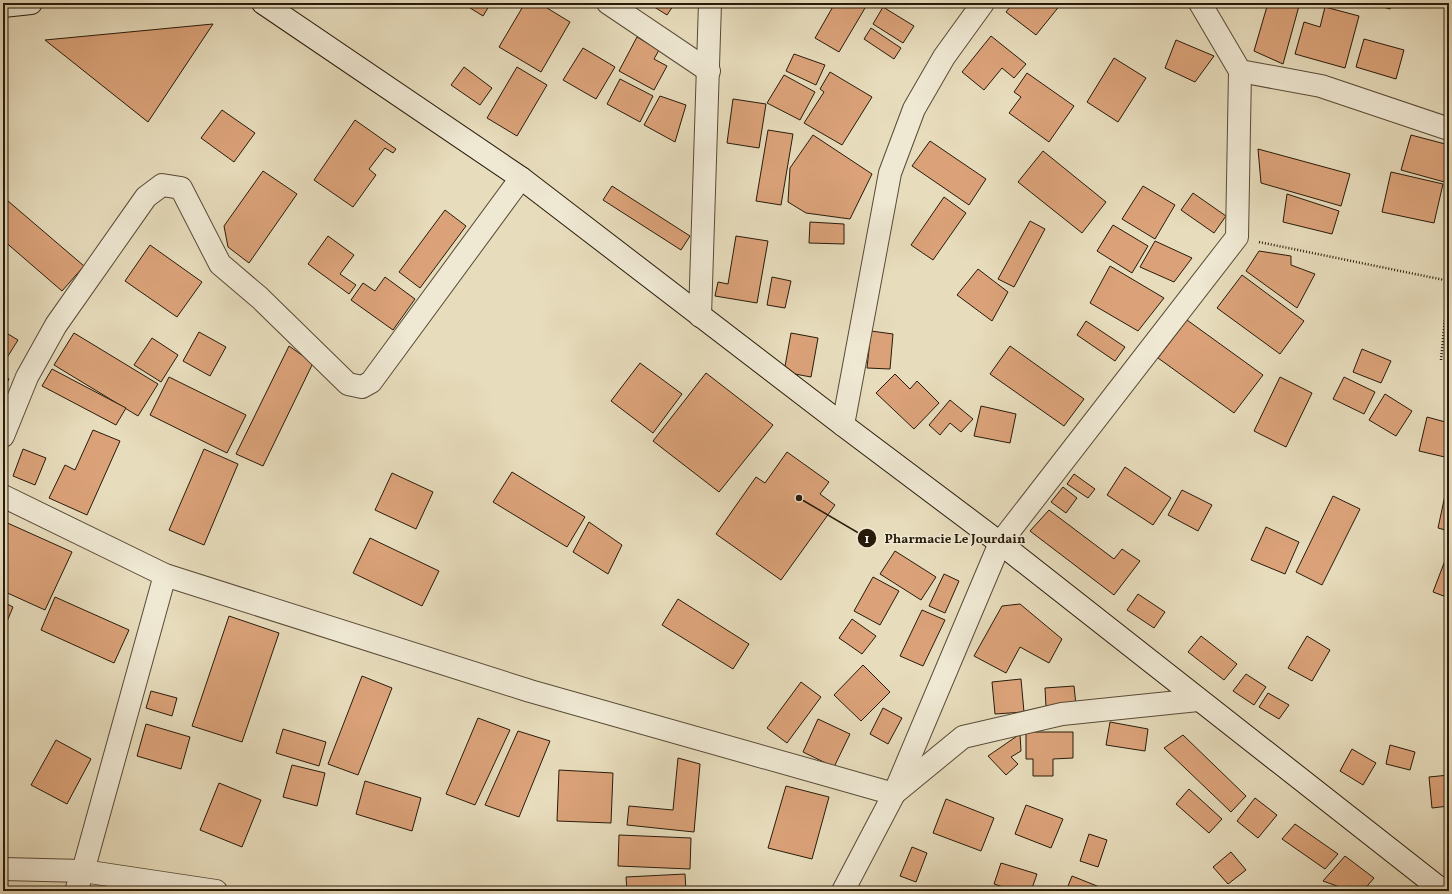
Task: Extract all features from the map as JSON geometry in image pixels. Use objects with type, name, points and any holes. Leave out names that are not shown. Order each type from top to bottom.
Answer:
[{"type":"street","points":[[3,6],[31,3]]},
{"type":"street","points":[[608,3],[709,71]]},
{"type":"street","points":[[700,316],[710,3]]},
{"type":"street","points":[[844,425],[890,173],[914,109],[944,57],[983,3]]},
{"type":"street","points":[[843,891],[894,794],[1000,543],[1237,237],[1240,71],[1200,3]]},
{"type":"street","points":[[276,6],[522,178],[700,316],[1000,543],[1443,891]]},
{"type":"street","points":[[1240,71],[1321,86],[1449,129]]},
{"type":"street","points":[[3,436],[27,377],[56,325],[146,197],[162,185],[181,188],[220,264],[260,298],[348,384],[362,387],[371,382],[522,178]]},
{"type":"street","points":[[3,496],[165,575],[530,691],[894,794]]},
{"type":"street","points":[[79,881],[165,575]]},
{"type":"street","points":[[894,794],[963,738],[1062,714],[1198,700]]},
{"type":"street","points":[[3,869],[79,881],[216,891]]},
{"type":"path","points":[[1237,237],[1449,280],[1441,360]]},
{"type":"building","points":[[462,3],[491,3],[483,16]]},
{"type":"building","points":[[525,3],[550,3],[547,8],[570,22],[541,72],[499,47]]},
{"type":"building","points":[[648,3],[675,3],[667,15]]},
{"type":"building","points":[[835,3],[868,3],[839,52],[815,38]]},
{"type":"building","points":[[1013,3],[1061,4],[1036,35],[1006,12]]},
{"type":"building","points":[[1268,3],[1287,3],[1299,6],[1283,64],[1254,51]]},
{"type":"building","points":[[1369,3],[1392,3],[1390,9]]},
{"type":"building","points":[[883,7],[914,26],[903,43],[873,24]]},
{"type":"building","points":[[1325,7],[1359,16],[1345,68],[1295,54],[1304,22],[1320,27]]},
{"type":"building","points":[[213,24],[148,122],[45,40]]},
{"type":"building","points":[[871,28],[901,48],[894,59],[864,39]]},
{"type":"building","points":[[991,36],[1026,64],[1014,78],[1002,68],[984,90],[962,72]]},
{"type":"building","points":[[637,37],[659,50],[654,59],[667,66],[654,90],[619,71]]},
{"type":"building","points":[[1364,39],[1404,50],[1396,79],[1356,67]]},
{"type":"building","points":[[1176,40],[1214,56],[1195,82],[1165,68]]},
{"type":"building","points":[[583,48],[615,67],[596,99],[563,80]]},
{"type":"building","points":[[794,54],[825,65],[816,85],[786,71]]},
{"type":"building","points":[[1114,58],[1146,78],[1118,122],[1087,102]]},
{"type":"building","points":[[464,67],[492,88],[480,105],[451,85]]},
{"type":"building","points":[[517,67],[547,85],[517,136],[487,118]]},
{"type":"building","points":[[830,72],[872,97],[842,145],[804,123],[824,92],[820,89]]},
{"type":"building","points":[[1027,73],[1074,106],[1049,142],[1009,113],[1021,97],[1014,92]]},
{"type":"building","points":[[784,75],[815,92],[800,120],[767,103]]},
{"type":"building","points":[[620,79],[653,96],[640,122],[607,104]]},
{"type":"building","points":[[660,96],[686,105],[675,142],[644,125]]},
{"type":"building","points":[[733,99],[766,104],[759,148],[727,143]]},
{"type":"building","points":[[222,110],[255,133],[234,162],[201,138]]},
{"type":"building","points":[[355,120],[396,149],[393,153],[385,148],[369,169],[376,175],[353,207],[314,180]]},
{"type":"building","points":[[768,130],[793,134],[781,205],[756,201]]},
{"type":"building","points":[[813,135],[872,174],[850,219],[806,213],[788,202],[790,168]]},
{"type":"building","points":[[1411,135],[1449,145],[1448,183],[1401,170]]},
{"type":"building","points":[[930,141],[986,179],[969,205],[912,166]]},
{"type":"building","points":[[1258,149],[1350,174],[1341,206],[1261,183]]},
{"type":"building","points":[[1043,151],[1106,202],[1082,233],[1018,182]]},
{"type":"building","points":[[263,171],[297,194],[249,263],[228,247],[224,226]]},
{"type":"building","points":[[1391,172],[1443,184],[1434,223],[1382,212]]},
{"type":"building","points":[[612,186],[690,236],[681,250],[603,200]]},
{"type":"building","points":[[1143,186],[1175,205],[1155,239],[1122,219]]},
{"type":"building","points":[[1193,193],[1226,216],[1214,233],[1181,210]]},
{"type":"building","points":[[1287,194],[1339,211],[1332,234],[1283,222]]},
{"type":"building","points":[[944,197],[966,213],[933,260],[911,245]]},
{"type":"building","points":[[8,201],[84,266],[62,291],[3,240],[3,206]]},
{"type":"building","points":[[445,210],[466,226],[420,288],[399,272]]},
{"type":"building","points":[[1030,221],[1045,229],[1014,287],[998,279]]},
{"type":"building","points":[[810,222],[844,224],[844,244],[809,243]]},
{"type":"building","points":[[1113,225],[1148,246],[1132,273],[1097,251]]},
{"type":"building","points":[[328,236],[354,255],[340,274],[356,285],[349,294],[308,264]]},
{"type":"building","points":[[736,236],[768,241],[757,303],[715,296],[718,282],[728,284]]},
{"type":"building","points":[[1155,241],[1192,258],[1174,282],[1140,267]]},
{"type":"building","points":[[150,245],[202,282],[177,317],[125,281]]},
{"type":"building","points":[[1259,251],[1291,256],[1291,265],[1315,274],[1297,308],[1246,271]]},
{"type":"building","points":[[1110,266],[1164,298],[1138,331],[1090,303]]},
{"type":"building","points":[[978,269],[1008,292],[992,321],[957,295]]},
{"type":"building","points":[[1242,275],[1304,321],[1280,354],[1217,308]]},
{"type":"building","points":[[385,277],[415,299],[393,330],[351,300],[363,283],[375,291]]},
{"type":"building","points":[[772,277],[791,281],[785,308],[767,305]]},
{"type":"building","points":[[1187,320],[1263,375],[1234,413],[1158,358]]},
{"type":"building","points":[[1086,321],[1125,347],[1115,361],[1077,335]]},
{"type":"building","points":[[3,331],[18,340],[3,364]]},
{"type":"building","points":[[871,331],[893,334],[890,369],[867,368]]},
{"type":"building","points":[[199,332],[226,347],[210,376],[183,361]]},
{"type":"building","points":[[74,333],[158,384],[138,416],[54,365]]},
{"type":"building","points":[[791,333],[818,338],[811,377],[784,372]]},
{"type":"building","points":[[152,338],[178,355],[161,382],[134,365]]},
{"type":"building","points":[[289,346],[313,363],[263,466],[236,454]]},
{"type":"building","points":[[1010,346],[1084,399],[1064,426],[990,374]]},
{"type":"building","points":[[1362,349],[1391,361],[1381,383],[1353,372]]},
{"type":"building","points":[[640,363],[682,394],[653,433],[611,401]]},
{"type":"building","points":[[52,369],[126,408],[116,425],[42,386]]},
{"type":"building","points":[[706,373],[773,425],[719,492],[653,441]]},
{"type":"building","points":[[895,374],[910,389],[917,381],[939,403],[914,429],[876,393]]},
{"type":"building","points":[[3,376],[9,379],[3,390]]},
{"type":"building","points":[[169,377],[246,415],[227,453],[150,415]]},
{"type":"building","points":[[1280,377],[1312,393],[1286,447],[1254,431]]},
{"type":"building","points":[[1344,377],[1375,392],[1364,414],[1333,399]]},
{"type":"building","points":[[1385,394],[1412,411],[1396,436],[1369,420]]},
{"type":"building","points":[[950,400],[973,419],[961,432],[950,423],[940,435],[929,425]]},
{"type":"building","points":[[981,406],[1016,414],[1010,443],[974,436]]},
{"type":"building","points":[[1427,417],[1449,423],[1449,458],[1419,451]]},
{"type":"building","points":[[93,430],[120,441],[87,515],[49,498],[65,465],[75,470]]},
{"type":"building","points":[[23,449],[46,458],[35,485],[13,476]]},
{"type":"building","points":[[204,449],[238,464],[204,545],[169,530]]},
{"type":"building","points":[[787,452],[829,482],[820,494],[835,505],[781,580],[716,534],[756,477],[765,483]]},
{"type":"building","points":[[1125,467],[1171,498],[1153,525],[1107,495]]},
{"type":"building","points":[[512,472],[585,517],[567,547],[493,502]]},
{"type":"building","points":[[392,473],[433,492],[416,529],[375,510]]},
{"type":"building","points":[[1074,474],[1095,489],[1088,498],[1067,484]]},
{"type":"building","points":[[1447,486],[1449,486],[1449,531],[1438,528]]},
{"type":"building","points":[[1063,487],[1077,498],[1066,513],[1051,502]]},
{"type":"building","points":[[1182,490],[1212,505],[1198,531],[1168,515]]},
{"type":"building","points":[[1333,496],[1360,509],[1322,585],[1296,572]]},
{"type":"building","points":[[1049,510],[1114,559],[1122,549],[1140,561],[1114,595],[1030,531]]},
{"type":"building","points":[[3,521],[72,552],[45,610],[3,591]]},
{"type":"building","points":[[589,522],[622,545],[608,574],[573,552]]},
{"type":"building","points":[[1266,527],[1299,542],[1285,574],[1251,560]]},
{"type":"building","points":[[370,538],[439,571],[422,606],[353,573]]},
{"type":"building","points":[[1449,550],[1449,598],[1433,592]]},
{"type":"building","points":[[895,551],[936,577],[921,600],[880,574]]},
{"type":"building","points":[[944,574],[959,581],[945,613],[929,606]]},
{"type":"building","points":[[873,577],[899,591],[880,625],[854,611]]},
{"type":"building","points":[[1138,594],[1165,612],[1154,628],[1127,610]]},
{"type":"building","points":[[55,597],[129,630],[114,663],[41,630]]},
{"type":"building","points":[[678,599],[749,644],[733,669],[662,625]]},
{"type":"building","points":[[3,602],[13,607],[3,631]]},
{"type":"building","points":[[1020,604],[1062,639],[1049,663],[1020,647],[1006,673],[974,656],[1002,606]]},
{"type":"building","points":[[922,610],[945,620],[923,666],[900,656]]},
{"type":"building","points":[[229,616],[279,633],[242,742],[192,726]]},
{"type":"building","points":[[852,619],[876,636],[862,654],[839,638]]},
{"type":"building","points":[[1201,636],[1237,664],[1224,680],[1188,652]]},
{"type":"building","points":[[1307,636],[1330,650],[1312,681],[1288,668]]},
{"type":"building","points":[[863,665],[890,692],[861,721],[834,695]]},
{"type":"building","points":[[1246,674],[1266,687],[1254,705],[1233,691]]},
{"type":"building","points":[[362,676],[392,688],[358,775],[328,764]]},
{"type":"building","points":[[1021,679],[1024,712],[995,714],[992,682]]},
{"type":"building","points":[[801,682],[821,697],[787,743],[767,728]]},
{"type":"building","points":[[1074,686],[1076,705],[1046,707],[1045,688]]},
{"type":"building","points":[[151,691],[177,698],[172,716],[146,708]]},
{"type":"building","points":[[1268,693],[1289,705],[1279,719],[1259,707]]},
{"type":"building","points":[[883,708],[902,718],[888,744],[870,734]]},
{"type":"building","points":[[478,718],[510,730],[475,805],[446,794]]},
{"type":"building","points":[[818,719],[850,734],[834,767],[803,752]]},
{"type":"building","points":[[1110,722],[1148,729],[1145,751],[1106,745]]},
{"type":"building","points":[[146,724],[190,737],[181,769],[137,756]]},
{"type":"building","points":[[283,729],[326,742],[319,766],[276,753]]},
{"type":"building","points":[[518,731],[550,741],[519,817],[485,805]]},
{"type":"building","points":[[1026,732],[1073,732],[1073,758],[1053,759],[1053,776],[1033,776],[1033,759],[1026,759]]},
{"type":"building","points":[[1020,734],[1021,751],[1011,757],[1018,764],[1006,775],[988,756]]},
{"type":"building","points":[[1183,735],[1246,796],[1231,812],[1164,748]]},
{"type":"building","points":[[56,740],[91,759],[67,804],[31,785]]},
{"type":"building","points":[[1390,745],[1415,752],[1410,770],[1386,764]]},
{"type":"building","points":[[1352,749],[1376,763],[1363,785],[1340,771]]},
{"type":"building","points":[[678,758],[700,764],[694,832],[627,825],[629,806],[673,810]]},
{"type":"building","points":[[292,765],[325,773],[317,806],[283,797]]},
{"type":"building","points":[[559,770],[613,773],[611,823],[557,821]]},
{"type":"building","points":[[1449,775],[1449,806],[1432,808],[1429,777]]},
{"type":"building","points":[[365,781],[421,798],[412,831],[356,814]]},
{"type":"building","points":[[219,783],[261,800],[242,847],[200,830]]},
{"type":"building","points":[[786,786],[829,797],[812,859],[768,848]]},
{"type":"building","points":[[1189,789],[1222,819],[1209,833],[1176,804]]},
{"type":"building","points":[[1255,798],[1277,815],[1258,838],[1237,821]]},
{"type":"building","points":[[946,799],[994,818],[981,851],[933,833]]},
{"type":"building","points":[[1026,805],[1063,819],[1051,848],[1015,834]]},
{"type":"building","points":[[1295,824],[1338,854],[1325,869],[1282,839]]},
{"type":"building","points":[[1089,834],[1107,840],[1098,867],[1080,861]]},
{"type":"building","points":[[619,835],[691,838],[690,869],[618,866]]},
{"type":"building","points":[[912,847],[927,853],[916,882],[900,876]]},
{"type":"building","points":[[1231,852],[1246,870],[1228,884],[1213,867]]},
{"type":"building","points":[[1345,856],[1374,878],[1363,891],[1351,891],[1323,881]]},
{"type":"building","points":[[1001,863],[1037,874],[1031,891],[1015,891],[994,884]]},
{"type":"building","points":[[685,874],[686,891],[627,891],[626,877]]},
{"type":"building","points":[[1072,876],[1102,888],[1101,891],[1066,891]]},
{"type":"place","name":"Pharmacie Le Jourdain","points":[[799,498]]}]
